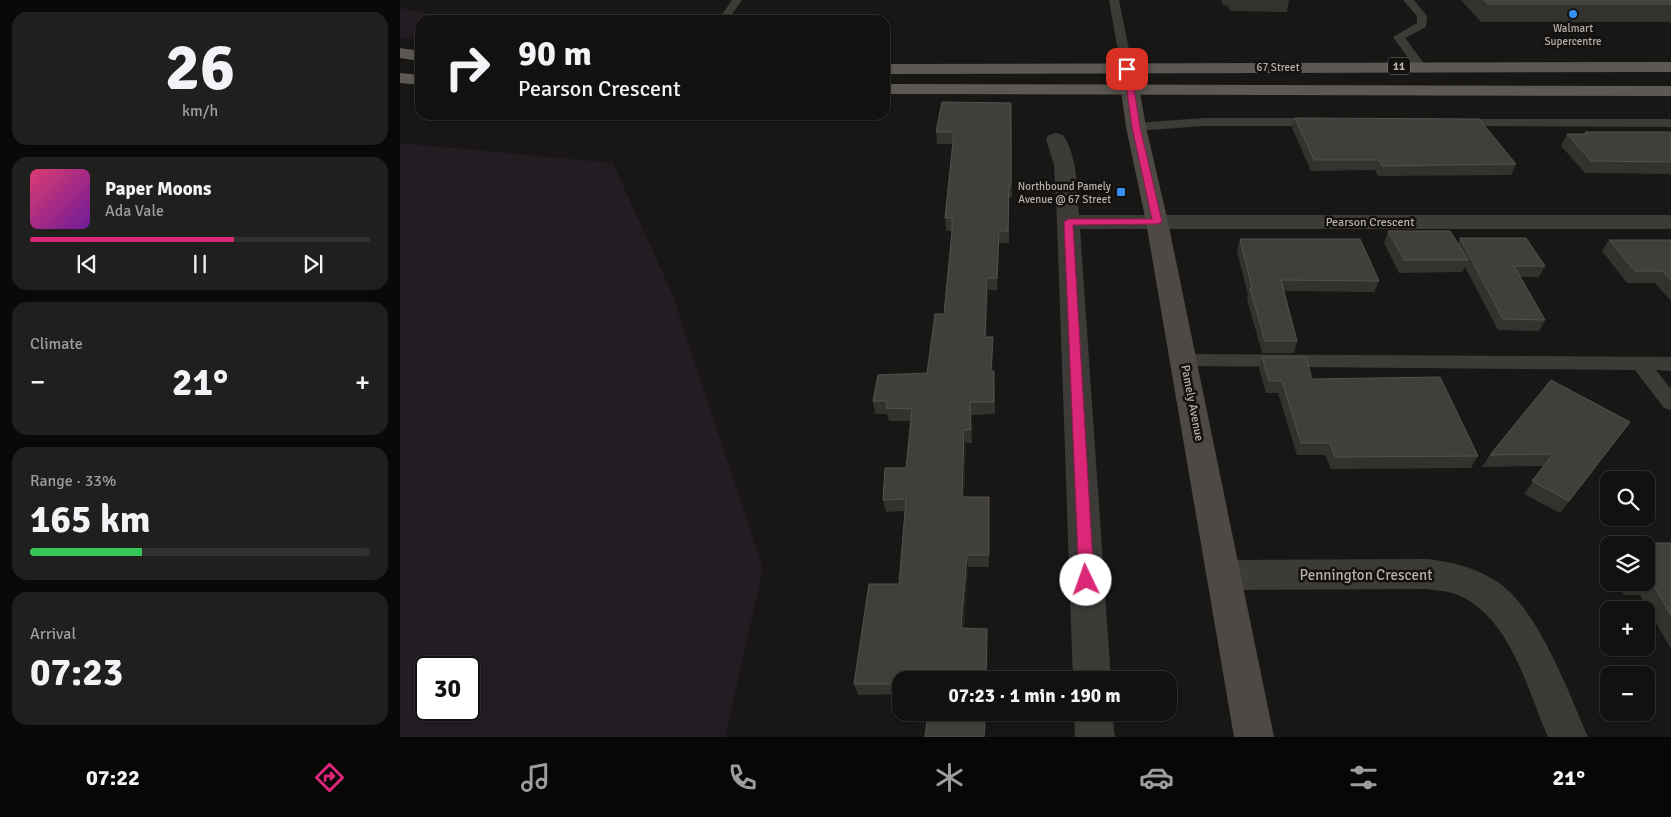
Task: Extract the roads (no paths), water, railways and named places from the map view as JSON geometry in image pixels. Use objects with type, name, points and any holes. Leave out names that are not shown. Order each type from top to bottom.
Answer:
[{"type":"main road","points":[[400,54],[415,56]]},
{"type":"main road","name":"67 Street","points":[[890,89],[1420,66],[1671,67]]},
{"type":"main road","name":"67 Street","points":[[890,68],[1129,79],[1538,90],[1671,91]]},
{"type":"main road","points":[[400,78],[415,80]]},
{"type":"main road","points":[[1538,90],[1604,81],[1671,80]]},
{"type":"street","name":"Pamely Avenue","points":[[1129,79],[1136,127],[1184,360],[1254,737]]},
{"type":"street","points":[[1056,139],[1064,165],[1068,222],[1092,671]]},
{"type":"street","name":"Pearson Crescent","points":[[1068,222],[1671,222]]},
{"type":"street","name":"Pennington Crescent","points":[[1224,574],[1428,574],[1444,575],[1463,580],[1484,591],[1499,602],[1511,616],[1525,640],[1568,737]]},
{"type":"street","points":[[1093,721],[1094,737]]},
{"type":"lane","points":[[726,15],[737,0]]},
{"type":"lane","points":[[1114,0],[1129,79]]},
{"type":"lane","points":[[1408,0],[1422,16],[1422,25],[1399,36],[1420,66]]},
{"type":"lane","points":[[1136,127],[1204,122],[1333,122]]},
{"type":"lane","points":[[1442,123],[1671,123]]},
{"type":"lane","points":[[1184,360],[1671,364]]},
{"type":"lane","points":[[1641,365],[1671,403]]},
{"type":"place","name":"Walmart Supercentre","points":[[1573,14]]},
{"type":"place","name":"Northbound Pamely Avenue @ 67 Street","points":[[1121,192]]}]
